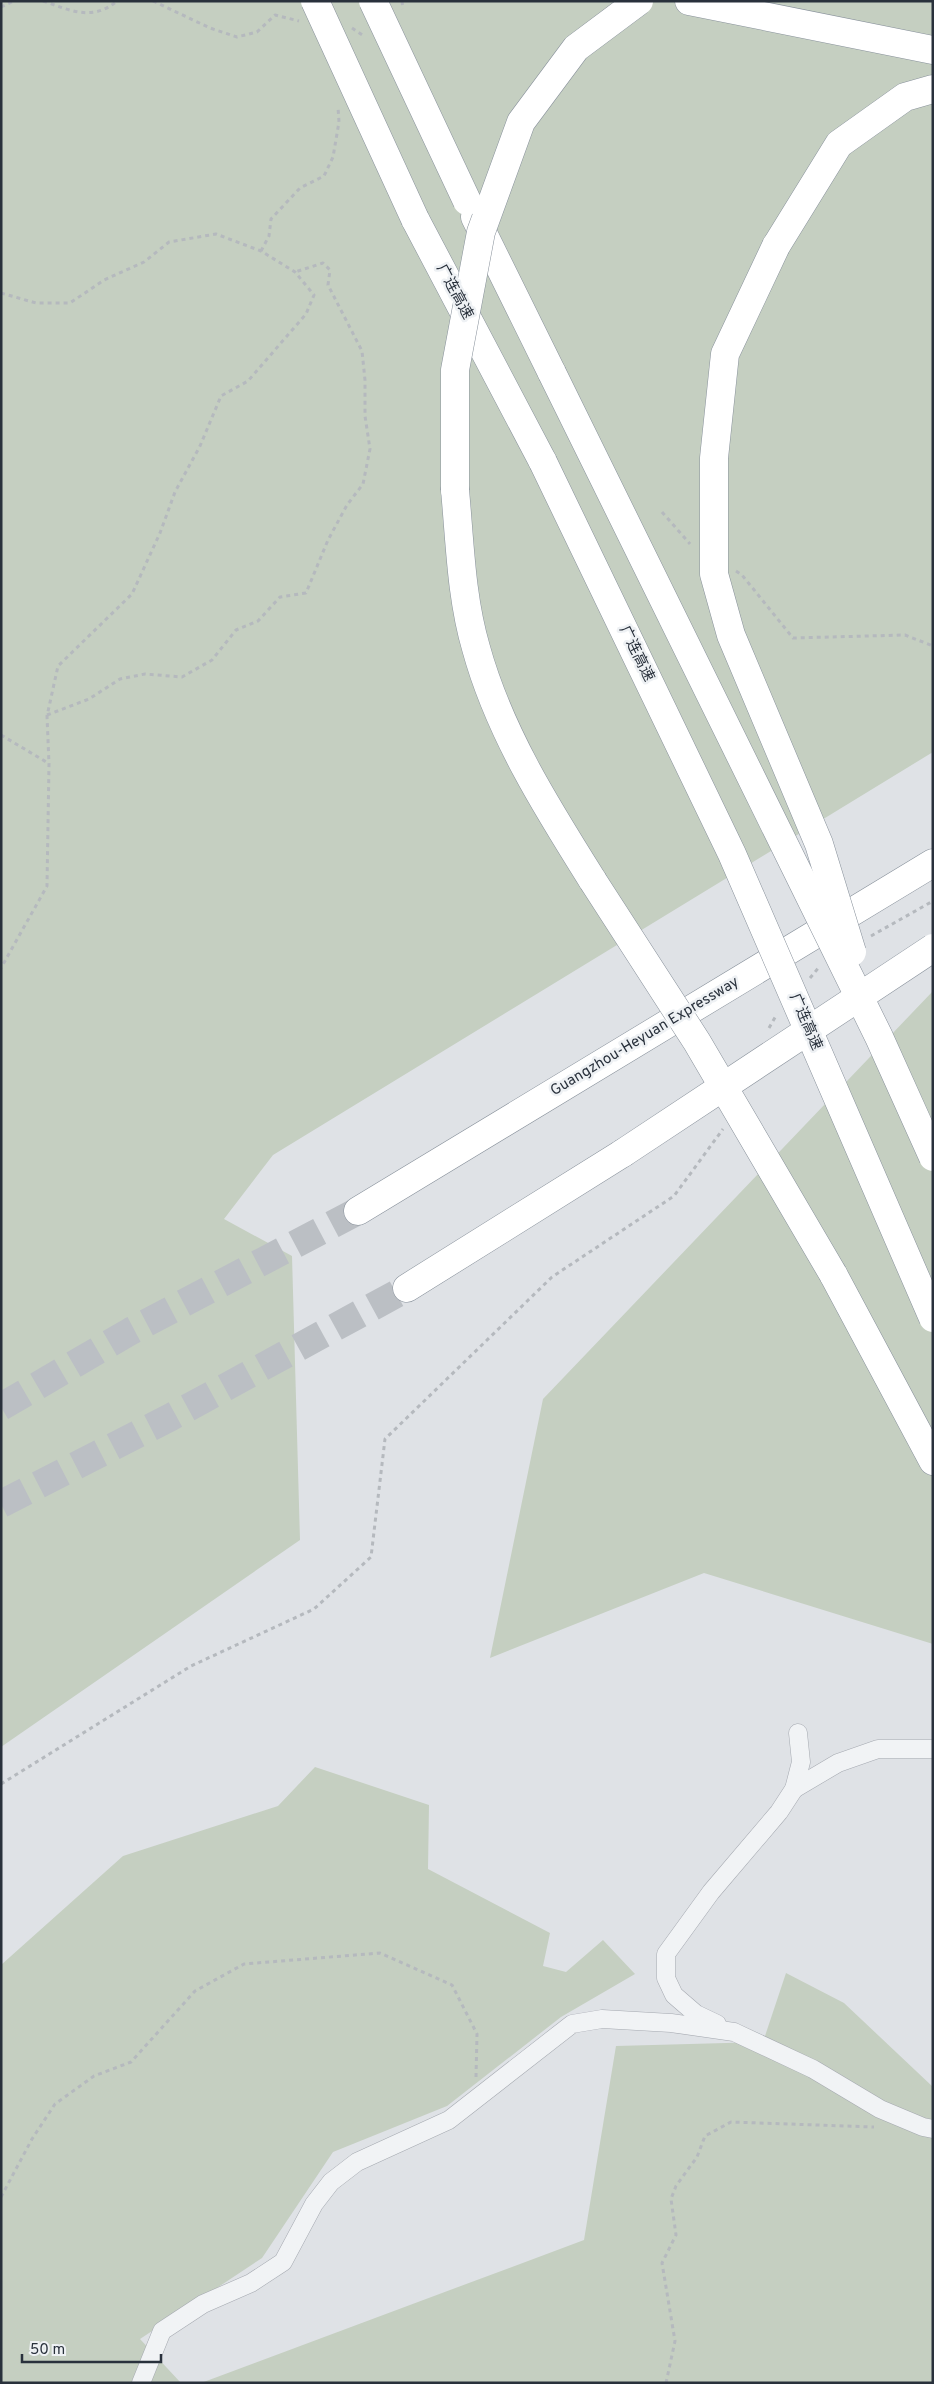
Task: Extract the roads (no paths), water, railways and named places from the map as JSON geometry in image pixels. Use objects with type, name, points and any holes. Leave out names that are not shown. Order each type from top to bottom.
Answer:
[{"type":"highway","points":[[373,1],[468,202],[879,1037],[933,1157]]},
{"type":"highway","points":[[638,1],[576,48],[521,122],[481,232],[455,370],[456,490],[463,580],[476,648],[503,722],[547,808],[697,1042],[833,1274],[933,1461]]},
{"type":"highway","points":[[689,1],[933,50]]},
{"type":"highway","name":"广连高速","points":[[308,11],[543,462],[732,854],[933,1318]]},
{"type":"highway","points":[[879,1037],[818,844],[731,635],[714,574],[714,458],[725,354],[776,246],[839,144],[905,96],[933,89]]},
{"type":"highway","name":"Guangzhou-Heyuan Expressway","points":[[358,1211],[933,863]]},
{"type":"highway","points":[[407,1288],[623,1153],[933,948]]},
{"type":"street","points":[[798,1733],[801,1762],[794,1789],[779,1812],[711,1892],[666,1954],[666,1978],[674,1995],[696,2014],[813,2069],[893,2115],[933,2129]]},
{"type":"street","points":[[794,1789],[838,1763],[878,1749],[933,1749]]},
{"type":"street","points":[[141,2383],[162,2331],[203,2304],[251,2284],[283,2262],[314,2204],[332,2182],[357,2162],[449,2120],[572,2024],[602,2019],[671,2023],[734,2032]]},
{"type":"tunnel","points":[[1,1407],[131,1331],[358,1211]]},
{"type":"tunnel","points":[[1,1504],[171,1417],[407,1288]]}]
